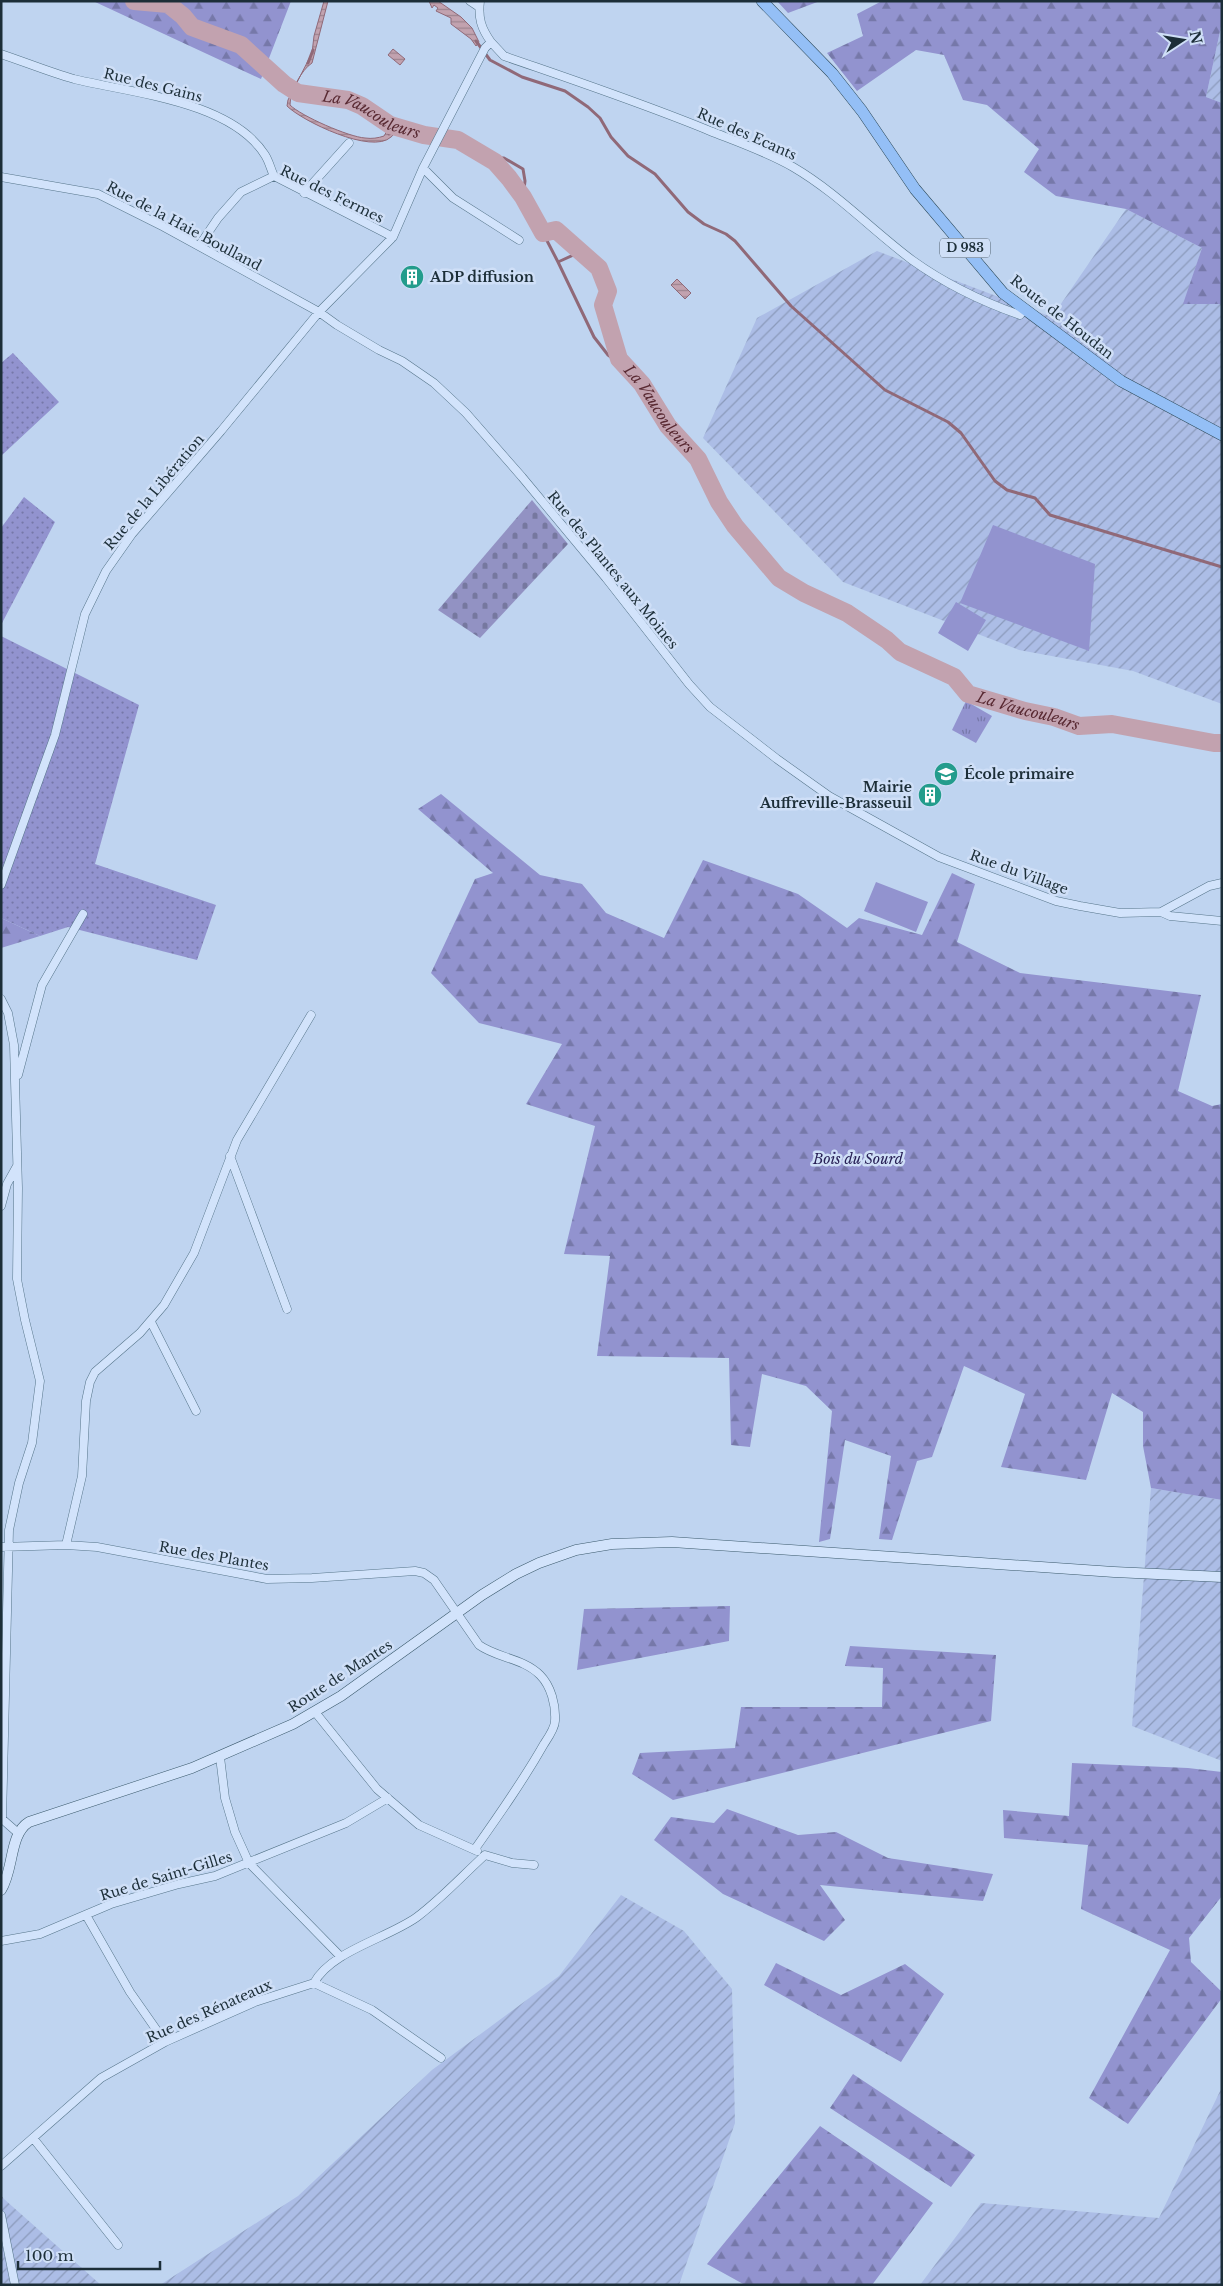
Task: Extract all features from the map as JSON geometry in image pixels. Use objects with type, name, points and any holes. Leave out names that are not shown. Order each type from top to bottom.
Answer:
[{"type":"main road","name":"Route de Houdan","points":[[762,1],[832,73],[862,111],[915,189],[1003,293],[1121,381],[1222,435]]},
{"type":"main road","name":"Route de Mantes","points":[[18,1833],[24,1825],[34,1819],[164,1778],[220,1757],[315,1712],[500,1584],[530,1567],[563,1554],[590,1547],[625,1542],[672,1542],[1133,1574],[1222,1577]]},
{"type":"main road","points":[[1,1890],[8,1877],[18,1833]]},
{"type":"street","points":[[393,237],[424,168],[488,45],[479,19],[479,4],[470,1]]},
{"type":"street","name":"Rue des Ecants","points":[[488,45],[504,56],[664,112],[787,164],[827,192],[913,261],[955,286],[1005,310],[1020,315],[1024,310]]},
{"type":"street","name":"Rue des Gains","points":[[1,54],[72,78],[161,98],[213,113],[240,130],[257,145],[266,155],[274,176]]},
{"type":"street","points":[[304,193],[350,143]]},
{"type":"street","points":[[424,168],[452,198],[519,240]]},
{"type":"street","name":"Rue des Fermes","points":[[199,246],[218,218],[241,192],[274,176],[393,237]]},
{"type":"street","name":"Rue de la Haie Boulland","points":[[1,177],[98,194],[199,246],[281,293],[319,312]]},
{"type":"street","name":"Rue de la Libération","points":[[1,885],[55,735],[85,614],[106,571],[132,534],[221,431],[319,312],[393,237]]},
{"type":"street","name":"Rue des Plantes aux Moines","points":[[319,312],[379,350],[402,361],[434,383],[466,413],[588,556],[689,684],[710,707],[777,759],[829,796],[898,834]]},
{"type":"street","name":"Rue du Village","points":[[898,834],[939,857],[1056,901],[1120,913],[1161,912],[1209,886],[1222,883]]},
{"type":"street","points":[[1161,912],[1170,916],[1222,920]]},
{"type":"street","points":[[16,1084],[42,985],[83,914]]},
{"type":"street","points":[[1,999],[8,1013],[14,1045],[18,1164],[17,1279],[40,1381],[32,1443],[17,1492],[5,1547],[2,1819],[18,1833]]},
{"type":"street","points":[[66,1545],[82,1476],[86,1401],[90,1382],[95,1372],[151,1322],[164,1305],[194,1254],[230,1156],[251,1115],[311,1015]]},
{"type":"street","points":[[230,1156],[288,1309]]},
{"type":"street","points":[[1,1206],[7,1184],[18,1164]]},
{"type":"street","points":[[151,1322],[196,1411]]},
{"type":"street","name":"Rue des Plantes","points":[[5,1547],[97,1546],[267,1579],[415,1571],[434,1580],[479,1645],[489,1652],[515,1660],[539,1674],[550,1689],[554,1707],[556,1722],[549,1735],[529,1770],[475,1849]]},
{"type":"street","points":[[315,1712],[378,1789],[418,1825],[486,1855],[512,1863],[534,1865]]},
{"type":"street","points":[[220,1757],[225,1798],[235,1832],[249,1863],[341,1957]]},
{"type":"street","name":"Rue de Saint-Gilles","points":[[1,1941],[40,1934],[111,1904],[141,1894],[215,1876],[346,1823],[388,1798]]},
{"type":"street","name":"Rue des Rénateaux","points":[[1,2166],[101,2078],[165,2042],[255,2002],[314,1983],[318,1977],[341,1957],[393,1932],[417,1917],[486,1855]]},
{"type":"street","points":[[86,1915],[130,1992],[165,2042]]},
{"type":"street","points":[[314,1983],[372,2010],[441,2058]]},
{"type":"street","points":[[33,2138],[118,2245]]},
{"type":"street","points":[[1,2215],[15,2285]]},
{"type":"shaded area","points":[[324,1],[328,1],[312,63],[300,76],[312,53],[314,36]]},
{"type":"shaded area","points":[[429,1],[438,1],[461,17],[472,28],[479,42],[476,46],[471,39],[451,24],[451,18],[436,11],[438,8],[434,5],[432,8]]},
{"type":"shaded area","points":[[1222,22],[1222,103],[1206,97]]},
{"type":"shaded area","points":[[393,49],[405,59],[400,65],[388,55]]},
{"type":"shaded area","points":[[294,89],[290,105],[304,115],[326,125],[348,134],[368,138],[384,136],[387,131],[385,128],[395,131],[392,137],[382,141],[369,142],[338,134],[321,127],[287,106]]},
{"type":"shaded area","points":[[1126,209],[1202,248],[1184,304],[1222,304],[1222,704],[1133,671],[1019,650],[843,582],[703,438],[757,318],[877,251],[1052,317]]},
{"type":"shaded area","points":[[677,279],[691,293],[685,299],[671,285]]},
{"type":"shaded area","points":[[1151,1488],[1222,1500],[1222,1761],[1132,1726]]},
{"type":"shaded area","points":[[621,1895],[684,1931],[732,1989],[735,2123],[679,2285],[160,2285],[298,2196],[432,2070],[559,1976]]},
{"type":"shaded area","points":[[1222,2087],[1222,2285],[920,2285],[981,2203],[1159,2218]]},
{"type":"shaded area","points":[[1,2195],[4,2199],[101,2285],[1,2285]]},
{"type":"green space","points":[[93,1],[291,1],[261,79]]},
{"type":"green space","points":[[777,1],[820,1],[788,13]]},
{"type":"green space","points":[[882,1],[1222,1],[1222,22],[1206,97],[1222,103],[1222,304],[1183,304],[1202,248],[1126,209],[1056,196],[1024,172],[1039,149],[987,105],[963,100],[944,55],[916,50],[857,91],[827,53],[863,36],[857,14]]},
{"type":"green space","points":[[13,353],[59,402],[1,456],[1,363]]},
{"type":"green space","points":[[24,497],[55,522],[1,625],[1,528]]},
{"type":"green space","points":[[532,500],[568,544],[480,638],[438,610]]},
{"type":"green space","points":[[993,525],[1095,564],[1089,651],[960,603]]},
{"type":"green space","points":[[956,602],[986,620],[968,651],[938,633]]},
{"type":"green space","points":[[1,636],[139,705],[95,864],[216,905],[197,960],[68,927],[40,936],[1,918]]},
{"type":"green space","points":[[966,701],[992,716],[976,743],[952,730]]},
{"type":"green space","name":"Bois du Sourd","points":[[441,794],[540,875],[582,884],[606,913],[664,938],[703,860],[798,894],[847,928],[859,918],[922,935],[952,873],[975,884],[957,942],[1020,973],[1201,995],[1178,1091],[1212,1106],[1222,1104],[1222,1500],[1151,1488],[1143,1446],[1143,1412],[1112,1393],[1086,1480],[1001,1467],[1025,1394],[964,1366],[932,1457],[917,1461],[892,1540],[879,1539],[891,1456],[845,1440],[830,1539],[819,1542],[832,1411],[806,1386],[762,1374],[750,1447],[731,1445],[729,1358],[597,1356],[610,1256],[564,1254],[595,1126],[526,1104],[562,1044],[479,1023],[431,973],[475,879],[493,873],[418,809]]},
{"type":"green space","points":[[876,882],[928,902],[916,932],[864,911]]},
{"type":"green space","points":[[1,918],[40,936],[1,948]]},
{"type":"green space","points":[[730,1606],[729,1641],[577,1670],[584,1609]]},
{"type":"green space","points":[[850,1646],[996,1655],[991,1721],[673,1800],[632,1774],[640,1753],[735,1748],[741,1707],[882,1707],[883,1668],[845,1666]]},
{"type":"green space","points":[[1072,1763],[1188,1768],[1222,1772],[1222,1896],[1189,1938],[1191,1962],[1222,1992],[1222,1998],[1128,2124],[1089,2098],[1170,1950],[1081,1909],[1088,1845],[1004,1838],[1003,1810],[1069,1816]]},
{"type":"green space","points":[[727,1809],[798,1835],[836,1832],[888,1858],[993,1874],[983,1901],[820,1885],[845,1920],[824,1941],[723,1894],[654,1840],[671,1817],[714,1823]]},
{"type":"green space","points":[[776,1963],[841,1995],[905,1964],[944,1994],[901,2062],[764,1985]]},
{"type":"green space","points":[[853,2074],[975,2155],[951,2187],[830,2108]]},
{"type":"green space","points":[[820,2126],[933,2203],[872,2285],[745,2285],[707,2264]]},
{"type":"waterway","name":"La Vaucouleurs","points":[[134,1],[168,4],[183,16],[192,27],[241,45],[284,84],[298,93],[348,100],[362,106],[390,125],[424,135],[458,140],[495,162],[523,197],[543,233],[556,230],[599,268],[608,291],[603,305],[619,359],[642,384],[668,426],[698,459],[719,502],[735,526],[779,578],[804,593],[847,613],[887,640],[900,652],[954,677],[968,694],[1025,711],[1054,717],[1079,726],[1112,724],[1222,743]]},
{"type":"waterway","points":[[476,41],[490,60],[522,77],[565,91],[588,107],[600,118],[611,137],[628,156],[655,174],[688,212],[704,224],[726,234],[735,241],[791,306],[885,390],[948,422],[961,433],[995,481],[1007,490],[1035,498],[1050,515],[1222,567]]},
{"type":"waterway","points":[[308,63],[313,50]]},
{"type":"waterway","points":[[389,134],[394,126]]},
{"type":"waterway","points":[[488,158],[504,158],[523,169],[525,181],[523,197]]},
{"type":"waterway","points":[[543,233],[558,262],[580,252]]},
{"type":"waterway","points":[[558,262],[594,337],[608,355],[627,369]]},
{"type":"place","name":"ADP diffusion","points":[[412,277]]},
{"type":"place","name":"École primaire","points":[[946,774]]},
{"type":"place","name":"Mairie Auffreville-Brasseuil","points":[[930,795]]}]
